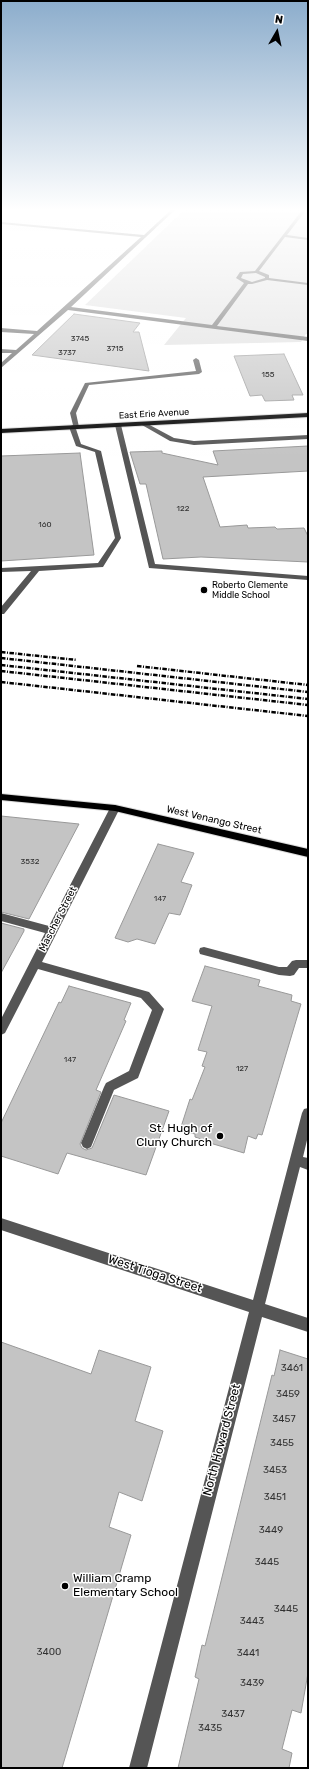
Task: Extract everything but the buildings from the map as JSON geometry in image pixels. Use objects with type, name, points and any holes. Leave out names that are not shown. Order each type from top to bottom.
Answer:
[{"type":"main road","name":"East Erie Avenue","points":[[1,431],[308,415]]},
{"type":"main road","name":"West Venango Street","points":[[1,797],[115,808],[308,853]]},
{"type":"street","points":[[1,366],[85,292]]},
{"type":"street","points":[[213,327],[240,292]]},
{"type":"street","points":[[67,308],[306,338]]},
{"type":"street","points":[[1,330],[37,333]]},
{"type":"street","points":[[1,351],[16,352]]},
{"type":"street","points":[[1,570],[100,565],[118,538],[98,451],[78,445],[74,427],[73,412],[87,384],[198,373],[196,360]]},
{"type":"street","points":[[144,424],[172,440],[194,443],[308,437]]},
{"type":"street","points":[[118,425],[152,566],[308,578]]},
{"type":"street","points":[[1,612],[37,569]]},
{"type":"street","name":"Mascher Street","points":[[1,1030],[115,808]]},
{"type":"street","points":[[1,917],[52,931]]},
{"type":"street","points":[[204,951],[279,972],[290,972],[296,964],[308,964]]},
{"type":"street","points":[[35,964],[145,995],[158,1009],[134,1074],[110,1087],[87,1143]]},
{"type":"street","name":"North Howard Street","points":[[138,1768],[257,1308],[302,1162],[308,1113]]},
{"type":"street","name":"West Tioga Street","points":[[1,1224],[308,1325]]},
{"type":"shaded area","points":[[99,292],[308,292],[308,334],[306,334],[301,342],[164,345],[186,318],[85,305]]},
{"type":"railway","points":[[1,652],[77,660]]},
{"type":"railway","points":[[1,658],[308,692]]},
{"type":"railway","points":[[1,665],[308,699]]},
{"type":"railway","points":[[137,666],[308,685]]},
{"type":"railway","points":[[1,671],[308,705]]},
{"type":"railway","points":[[1,682],[308,716]]},
{"type":"place","name":"Roberto Clemente Middle School","points":[[204,590]]},
{"type":"place","name":"St. Hugh of Cluny Church","points":[[220,1136]]},
{"type":"place","name":"William Cramp Elementary School","points":[[65,1586]]}]
